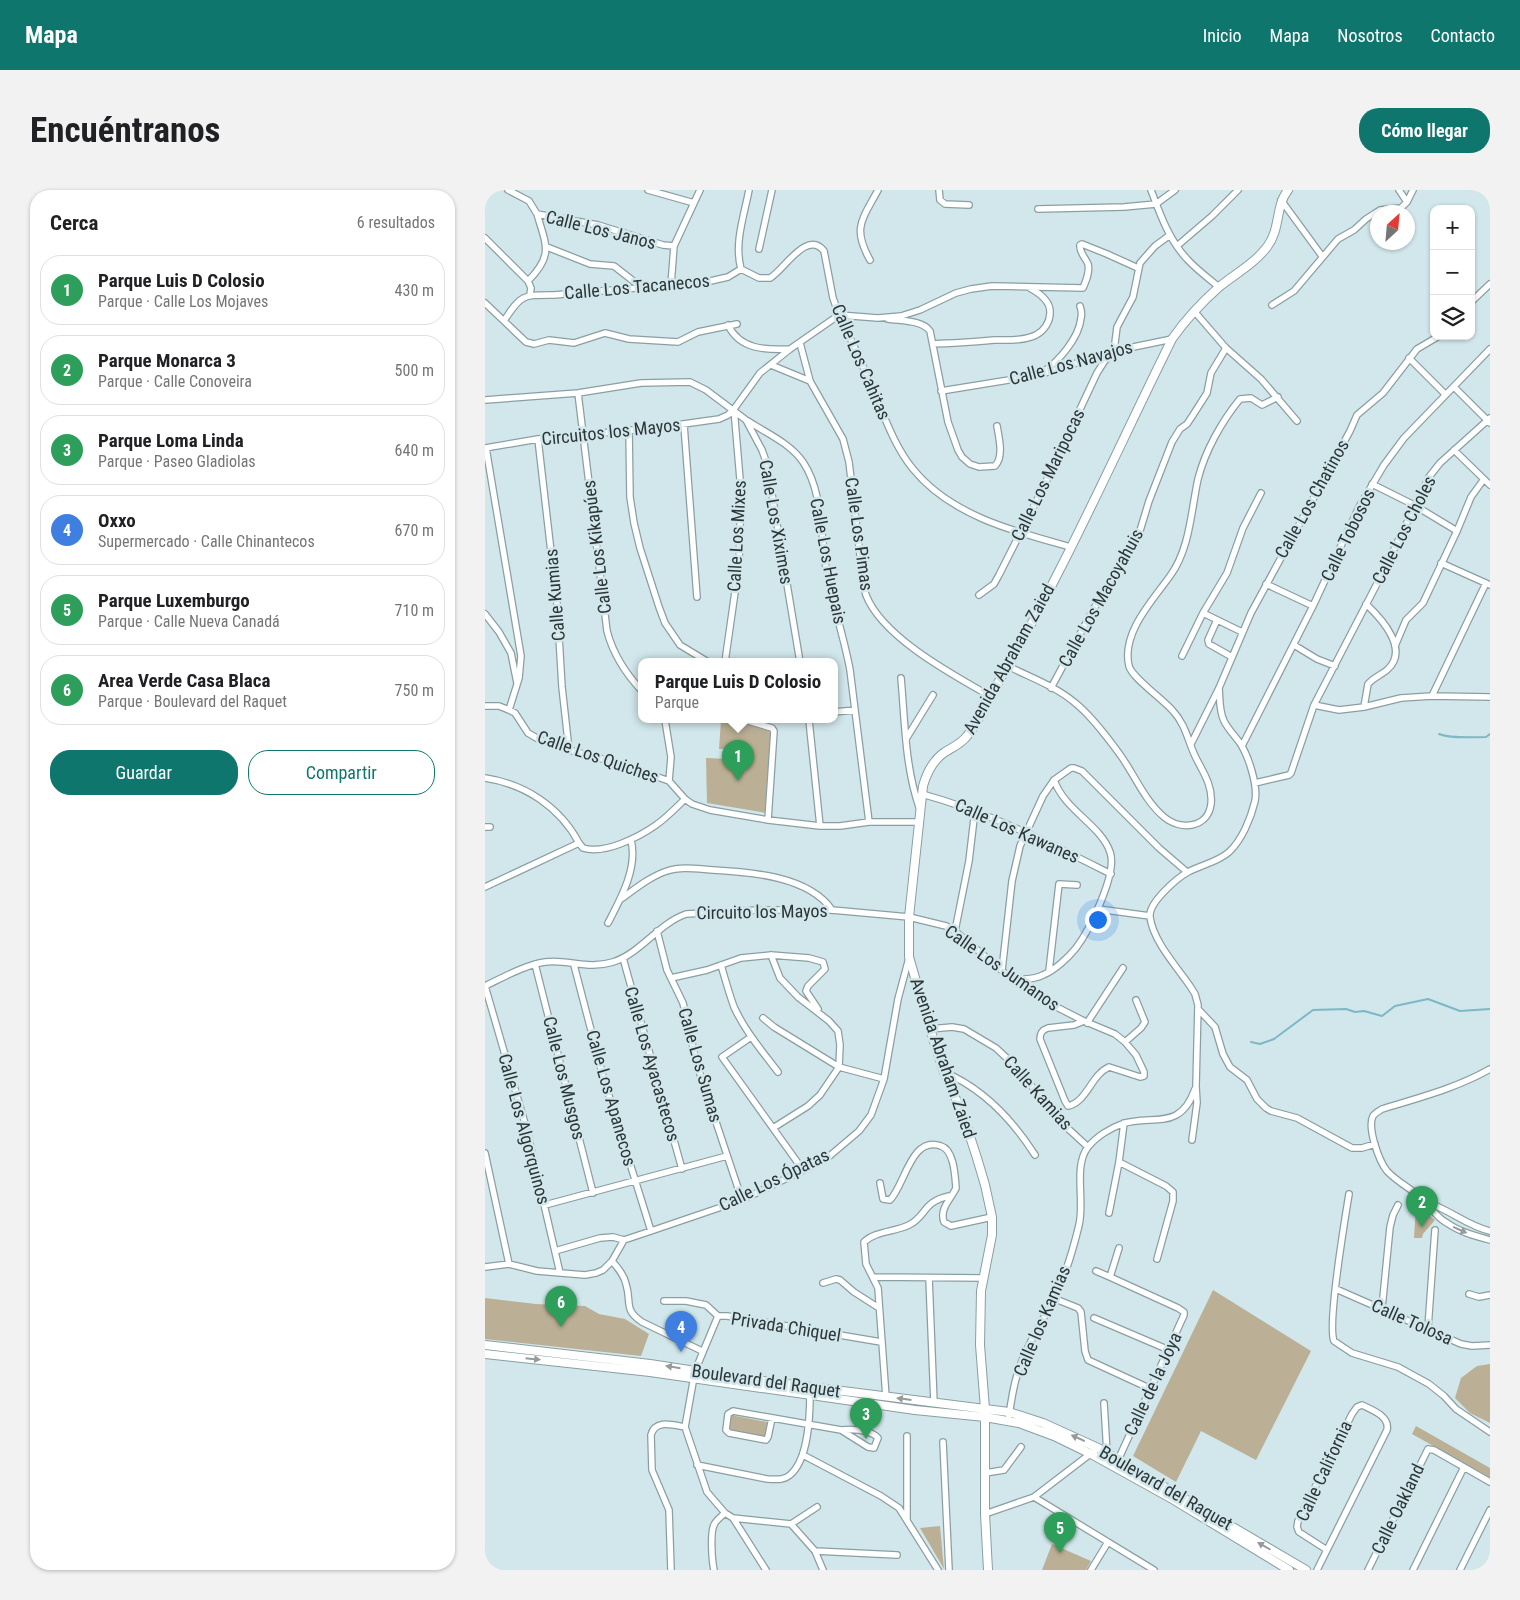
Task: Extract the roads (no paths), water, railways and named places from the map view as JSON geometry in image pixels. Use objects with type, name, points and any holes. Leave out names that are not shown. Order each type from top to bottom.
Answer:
[{"type":"street","name":"Calle Los Janos","points":[[508,190],[529,201],[537,214],[598,225],[663,246],[674,246]]},
{"type":"street","points":[[648,190],[694,203]]},
{"type":"street","points":[[671,285],[674,246],[700,190]]},
{"type":"street","points":[[741,269],[738,258],[738,243],[749,190]]},
{"type":"street","points":[[759,249],[772,190]]},
{"type":"street","points":[[870,260],[863,248],[859,232],[865,215],[878,190]]},
{"type":"street","points":[[939,190],[939,197],[945,204],[969,205]]},
{"type":"street","points":[[1151,190],[1170,235],[1177,246],[1186,258],[1219,287]]},
{"type":"street","points":[[1038,209],[1124,207],[1156,204],[1175,190]]},
{"type":"street","points":[[1177,246],[1212,216],[1238,190]]},
{"type":"street","name":"Avenida Abraham Zaied","points":[[988,1570],[985,1514],[985,1412],[980,1345],[983,1278],[990,1249],[992,1217],[985,1185],[974,1150],[963,1116],[944,1072],[909,956],[909,917],[922,794],[929,769],[940,756],[965,738],[1008,666],[1071,548],[1172,339],[1194,311],[1219,287],[1256,258],[1271,242],[1279,220],[1281,200],[1288,190]]},
{"type":"street","points":[[1399,190],[1407,202]]},
{"type":"street","points":[[1272,305],[1293,291],[1338,239],[1355,230],[1380,210],[1401,208],[1407,202],[1413,190]]},
{"type":"street","points":[[1281,200],[1323,256]]},
{"type":"street","points":[[528,281],[547,254],[547,247],[537,214]]},
{"type":"street","points":[[1114,351],[1117,327],[1120,318],[1133,297],[1140,263],[1148,252],[1170,235]]},
{"type":"street","points":[[485,238],[528,281],[531,288],[530,295],[523,297],[504,321]]},
{"type":"street","name":"Calle Los Cahitas","points":[[741,269],[759,278],[769,278],[801,249],[812,244],[821,247],[824,251],[833,298],[839,315],[899,447],[913,470],[939,494],[974,514],[1020,533],[1071,548]]},
{"type":"street","points":[[878,318],[911,313],[956,293],[971,289],[992,286],[1083,288],[1089,269],[1079,248],[1082,244],[1138,268]]},
{"type":"street","points":[[547,247],[590,264],[614,266],[641,287]]},
{"type":"street","name":"Calle Los Tacanecos","points":[[530,295],[554,295],[706,282],[728,277],[741,269]]},
{"type":"street","points":[[1475,298],[1490,284]]},
{"type":"street","points":[[933,344],[1021,339],[1037,334],[1049,320],[1051,311],[1048,303],[1042,296],[1027,287]]},
{"type":"street","points":[[485,303],[527,343],[534,344],[549,340],[580,343],[605,333],[629,340],[678,342],[698,332],[737,324]]},
{"type":"street","points":[[1039,375],[1059,358],[1074,337],[1082,317],[1080,306]]},
{"type":"street","points":[[1194,311],[1226,348],[1278,397],[1297,421]]},
{"type":"street","points":[[734,409],[755,378],[764,369],[839,315],[878,318],[924,325],[930,331],[948,422],[958,450],[962,457],[970,464],[979,467],[991,467],[997,464],[1000,447],[997,426]]},
{"type":"street","points":[[728,325],[737,338],[747,345],[759,348],[790,349]]},
{"type":"street","name":"Calle Los Navajos","points":[[941,391],[1039,375],[1114,351],[1172,339]]},
{"type":"street","name":"Calle Los Chatinos","points":[[1191,744],[1219,688],[1242,632],[1265,584],[1343,444],[1353,421],[1383,393],[1417,349],[1432,340]]},
{"type":"street","name":"Calle Los Pimas","points":[[800,343],[811,381],[843,438],[847,449],[866,595],[882,620],[910,645],[945,670],[990,696]]},
{"type":"street","name":"Calle Los Macoyahuis","points":[[1051,688],[1093,610],[1139,534],[1158,475],[1172,442],[1180,429],[1187,424],[1207,393],[1211,373],[1226,348]]},
{"type":"street","name":"Calle Tobosos","points":[[1241,746],[1294,645],[1359,507],[1372,484],[1392,453],[1445,394],[1490,349]]},
{"type":"street","name":"Calle Los Maripocas","points":[[979,595],[994,584],[1101,367],[1114,351]]},
{"type":"street","points":[[1409,358],[1445,394]]},
{"type":"street","points":[[771,365],[811,381]]},
{"type":"street","name":"Calle Los Xiximes","points":[[485,400],[578,393],[641,383],[690,382],[698,384],[734,409],[746,420],[762,450],[767,464],[799,658]]},
{"type":"street","points":[[1454,387],[1489,421]]},
{"type":"street","name":"Calle Los Kikapúes","points":[[578,393],[607,631],[610,644],[620,662],[638,686]]},
{"type":"street","points":[[1008,666],[1051,688],[1074,702],[1086,713],[1121,756],[1151,804],[1165,818],[1177,824],[1189,826],[1200,823],[1209,809],[1211,801],[1208,780],[1194,754],[1181,721],[1172,709],[1131,672],[1128,655],[1130,643],[1136,625],[1148,604],[1170,576],[1181,557],[1203,465],[1230,412],[1240,399],[1251,398],[1262,405],[1278,397]]},
{"type":"street","name":"Circuitos los Mayos","points":[[485,448],[538,439],[684,425],[719,419],[729,415],[734,409]]},
{"type":"street","name":"Calle Los Mixes","points":[[726,658],[739,564],[741,491],[734,409]]},
{"type":"street","name":"Calle Los Huepais","points":[[746,420],[785,444],[797,455],[809,473],[816,497],[823,554],[832,598],[847,650],[869,822]]},
{"type":"street","name":"Calle Los Choles","points":[[1255,783],[1291,773],[1314,706],[1414,504],[1434,468],[1489,421]]},
{"type":"street","points":[[684,425],[697,597]]},
{"type":"street","points":[[629,430],[630,497],[640,548],[665,623],[680,645],[701,658]]},
{"type":"street","name":"Calle Kumias","points":[[538,439],[557,604],[562,687],[569,750]]},
{"type":"street","points":[[485,448],[521,656],[517,684],[509,710],[499,706],[485,706]]},
{"type":"street","points":[[1454,450],[1490,485]]},
{"type":"street","points":[[1364,707],[1368,684],[1388,669],[1395,656],[1395,646],[1406,620],[1423,604],[1471,497],[1484,479]]},
{"type":"street","points":[[1372,484],[1414,504],[1457,531]]},
{"type":"street","points":[[1183,656],[1203,613],[1227,572],[1243,528],[1261,493]]},
{"type":"street","points":[[1431,696],[1488,584],[1441,563]]},
{"type":"street","points":[[1265,584],[1313,606]]},
{"type":"street","name":"Calle Los Choles","points":[[1366,604],[1385,625],[1395,646]]},
{"type":"street","points":[[1203,613],[1242,632]]},
{"type":"street","points":[[485,614],[499,632],[511,653],[517,684]]},
{"type":"street","points":[[1217,620],[1207,640],[1209,644],[1232,657]]},
{"type":"street","points":[[1294,645],[1317,659],[1335,666]]},
{"type":"street","points":[[901,678],[912,786],[920,809]]},
{"type":"street","name":"Calle Los Chatinos","points":[[1150,916],[1150,911],[1163,892],[1187,872],[1221,858],[1229,852],[1239,840],[1252,811],[1255,800],[1255,783],[1241,746],[1224,720],[1220,707],[1219,688]]},
{"type":"street","points":[[906,739],[933,694]]},
{"type":"street","points":[[1314,706],[1339,710],[1364,707],[1401,698],[1490,696]]},
{"type":"street","name":"Calle Los Quiches","points":[[509,710],[515,713],[528,733],[534,737],[569,750],[621,764],[669,781],[685,799]]},
{"type":"street","points":[[838,712],[855,710]]},
{"type":"street","points":[[665,723],[671,757],[669,781]]},
{"type":"street","points":[[755,723],[772,728],[774,731],[768,820]]},
{"type":"street","points":[[809,723],[820,826]]},
{"type":"street","points":[[1002,970],[1012,881],[1020,846],[1043,796],[1055,780],[1071,768],[1082,771],[1159,848],[1187,872]]},
{"type":"street","points":[[485,778],[510,784],[543,800],[566,821],[583,848],[593,851],[631,840],[656,826],[685,799],[692,804],[710,810],[768,820],[820,826],[869,822],[918,822]]},
{"type":"street","points":[[1013,980],[1035,978],[1049,971],[1075,948],[1091,924],[1111,874],[1111,856],[1107,844],[1063,798],[1055,780]]},
{"type":"street","name":"Calle Los Kawanes","points":[[922,794],[975,810],[1111,874]]},
{"type":"street","points":[[955,931],[969,860],[975,810]]},
{"type":"street","points":[[609,923],[621,899],[633,857],[631,840]]},
{"type":"street","points":[[485,887],[579,842]]},
{"type":"street","points":[[621,899],[659,874],[668,870],[690,868],[758,874],[782,880],[819,896],[832,910]]},
{"type":"street","points":[[1049,971],[1059,884],[1077,885]]},
{"type":"street","points":[[1098,908],[1150,916],[1155,932],[1195,994],[1198,1009],[1197,1115],[1192,1140]]},
{"type":"street","name":"Circuito los Mayos","points":[[485,986],[535,964],[562,962],[574,965],[599,965],[623,958],[657,931],[680,916],[695,912],[832,910],[909,917]]},
{"type":"street","name":"Calle Los Jumanos","points":[[909,917],[946,926],[955,931],[1013,980],[1037,996],[1085,1022],[1105,1029],[1125,1042]]},
{"type":"street","name":"Calle Los Sumas","points":[[657,931],[665,962],[685,1011],[697,1065],[742,1200]]},
{"type":"street","points":[[671,978],[698,973],[741,958],[771,955],[809,958],[823,962],[825,966],[823,972],[808,986],[807,991],[812,1002],[838,1031],[840,1039],[839,1067],[820,1095],[808,1106],[773,1128]]},
{"type":"street","points":[[771,955],[780,978],[799,997],[824,1016]]},
{"type":"street","name":"Calle Los Ópatas","points":[[555,1251],[600,1238],[613,1237],[624,1240],[651,1231],[742,1200],[826,1159],[859,1131],[871,1115],[884,1078],[909,956]]},
{"type":"street","name":"Calle Los Ayacastecos","points":[[623,958],[682,1169]]},
{"type":"street","name":"Calle Los Musgos","points":[[535,964],[593,1193]]},
{"type":"street","name":"Calle Los Apanecos","points":[[574,965],[603,1080],[651,1231]]},
{"type":"street","points":[[721,965],[735,1008],[751,1037],[778,1072]]},
{"type":"street","points":[[1123,968],[1085,1022],[1044,1029],[1040,1035],[1067,1105],[1071,1106],[1080,1100],[1101,1072],[1109,1068],[1137,1076],[1144,1076],[1143,1068],[1136,1055],[1125,1042],[1145,1022],[1136,1000]]},
{"type":"street","name":"Calle Los Algorquinos","points":[[485,986],[526,1127],[560,1273]]},
{"type":"street","points":[[1198,1009],[1215,1027],[1223,1054],[1230,1067],[1247,1080],[1257,1099],[1266,1108],[1297,1118],[1352,1148],[1362,1148],[1375,1144]]},
{"type":"street","points":[[763,1018],[774,1027],[839,1067],[884,1078]]},
{"type":"street","name":"Calle Kamias","points":[[930,1029],[952,1027],[964,1029],[996,1048],[1013,1064],[1040,1096],[1050,1112],[1088,1147]]},
{"type":"street","points":[[751,1037],[722,1057],[803,1170]]},
{"type":"street","points":[[1490,1069],[1479,1076],[1382,1109],[1373,1116],[1372,1121],[1375,1144],[1382,1164],[1387,1171],[1426,1202],[1434,1214],[1448,1224],[1490,1240]]},
{"type":"street","points":[[944,1072],[961,1079],[987,1098],[1017,1129],[1035,1155]]},
{"type":"street","points":[[1088,1147],[1111,1129],[1124,1123],[1168,1119],[1176,1115],[1187,1105],[1196,1086]]},
{"type":"street","points":[[1109,1213],[1124,1123]]},
{"type":"street","points":[[881,1183],[883,1199],[890,1200],[915,1153],[922,1147],[931,1144],[945,1148],[954,1167],[956,1188],[949,1196],[933,1201],[913,1223],[872,1236],[864,1242],[866,1264],[878,1288],[886,1397]]},
{"type":"street","name":"Calle los Kamias","points":[[1009,1416],[1017,1374],[1025,1351],[1053,1298],[1066,1268],[1079,1225],[1082,1202],[1081,1162],[1088,1147]]},
{"type":"street","points":[[485,1153],[509,1264]]},
{"type":"street","points":[[545,1206],[727,1156]]},
{"type":"street","points":[[1119,1162],[1166,1186],[1173,1192],[1173,1201],[1157,1259]]},
{"type":"street","points":[[1349,1194],[1336,1289],[1332,1332],[1334,1341],[1352,1353],[1407,1371],[1429,1384],[1456,1409],[1490,1432]]},
{"type":"street","points":[[949,1196],[943,1218],[947,1224],[955,1225],[992,1217]]},
{"type":"street","points":[[1426,1202],[1438,1206],[1475,1226],[1490,1231]]},
{"type":"street","points":[[1383,1308],[1390,1227],[1398,1205]]},
{"type":"street","points":[[1428,1328],[1435,1230]]},
{"type":"street","points":[[485,1267],[509,1264],[537,1271],[585,1275],[596,1273],[603,1270],[612,1261],[624,1240]]},
{"type":"street","points":[[1096,1271],[1110,1277],[1119,1248]]},
{"type":"street","points":[[612,1261],[623,1274],[626,1282],[629,1310],[633,1316],[702,1350]]},
{"type":"street","points":[[873,1277],[983,1278]]},
{"type":"street","name":"Calle de la Joya","points":[[1110,1277],[1184,1312],[1184,1318],[1119,1458]]},
{"type":"street","points":[[929,1278],[934,1403]]},
{"type":"street","points":[[823,1282],[835,1279],[840,1280],[879,1308]]},
{"type":"street","name":"Calle Tolosa","points":[[1336,1289],[1383,1308],[1461,1344],[1472,1346],[1490,1345]]},
{"type":"street","points":[[1469,1294],[1479,1297],[1490,1295]]},
{"type":"street","points":[[1053,1298],[1078,1308],[1081,1312],[1085,1351],[1088,1360],[1151,1389]]},
{"type":"street","name":"Privada Chiquel","points":[[664,1301],[686,1301],[706,1305],[718,1316],[881,1342]]},
{"type":"street","points":[[718,1316],[695,1370],[685,1428],[707,1492],[725,1513],[733,1518],[766,1570]]},
{"type":"street","points":[[1094,1318],[1169,1350]]},
{"type":"street","name":"Boulevard del Raquet","points":[[485,1345],[650,1368],[693,1379],[886,1397],[934,1403],[1043,1422],[1119,1458],[1306,1570]]},
{"type":"street","name":"Boulevard del Raquet","points":[[485,1354],[695,1370],[915,1410],[985,1412]]},
{"type":"street","points":[[697,1465],[767,1479],[778,1480],[790,1475],[803,1455],[808,1424],[810,1391]]},
{"type":"street","points":[[1104,1403],[1107,1453]]},
{"type":"street","name":"Calle California","points":[[1317,1570],[1327,1550],[1387,1430],[1388,1425],[1384,1418],[1361,1405],[1351,1414],[1298,1521],[1297,1527],[1299,1532],[1327,1550]]},
{"type":"street","points":[[772,1418],[768,1437],[765,1440],[729,1433],[725,1430],[728,1414],[731,1412],[772,1418],[841,1430],[872,1433],[878,1438],[876,1446],[874,1448],[868,1447],[841,1430]]},
{"type":"street","name":"Boulevard del Raquet","points":[[1009,1416],[1091,1454],[1173,1500],[1279,1567],[1289,1570]]},
{"type":"street","points":[[671,1570],[669,1510],[652,1470],[651,1435],[652,1430],[664,1424],[685,1428]]},
{"type":"street","points":[[907,1436],[907,1519]]},
{"type":"street","points":[[943,1442],[949,1570]]},
{"type":"street","points":[[985,1473],[1004,1470],[1021,1447]]},
{"type":"street","points":[[985,1514],[1034,1497],[1098,1448]]},
{"type":"street","name":"Calle Oakland","points":[[1368,1570],[1428,1449],[1434,1450],[1464,1467]]},
{"type":"street","points":[[803,1455],[893,1502],[907,1519],[937,1570]]},
{"type":"street","points":[[1413,1570],[1464,1467],[1490,1482]]},
{"type":"street","points":[[1034,1497],[1155,1570]]},
{"type":"street","points":[[733,1518],[791,1524],[817,1507]]},
{"type":"street","points":[[1460,1570],[1490,1510]]},
{"type":"street","points":[[715,1570],[712,1560],[712,1530],[716,1521],[725,1513]]},
{"type":"street","points":[[791,1524],[815,1551],[823,1570]]},
{"type":"street","points":[[1091,1570],[1108,1542]]},
{"type":"street","points":[[815,1551],[897,1555]]},
{"type":"waterway","points":[[1439,734],[1450,737],[1486,737],[1490,734]]},
{"type":"waterway","points":[[1251,1042],[1260,1044],[1274,1039],[1313,1010],[1346,1009],[1382,1016],[1395,1006],[1428,999],[1460,1011],[1490,1009]]},
{"type":"place","name":"Parque Luis D Colosio","points":[[738,781]]},
{"type":"place","name":"Parque Monarca 3","points":[[1422,1227]]},
{"type":"place","name":"Area Verde Casa Blaca","points":[[561,1327]]},
{"type":"place","name":"Oxxo","points":[[681,1352]]},
{"type":"place","name":"Parque Loma Linda","points":[[866,1439]]},
{"type":"place","name":"Parque Luxemburgo","points":[[1060,1553]]}]
